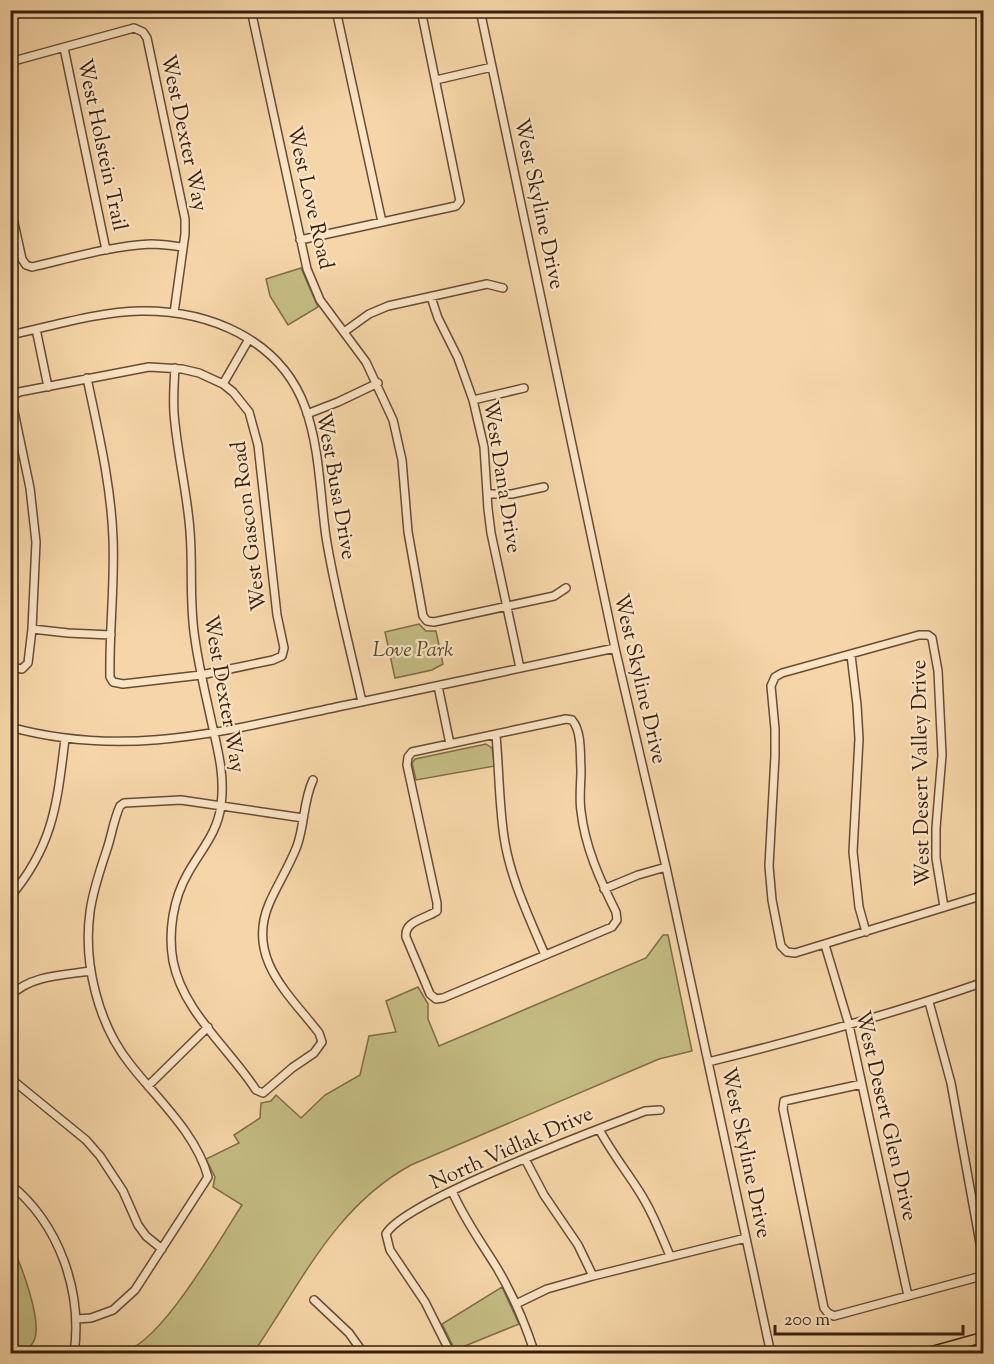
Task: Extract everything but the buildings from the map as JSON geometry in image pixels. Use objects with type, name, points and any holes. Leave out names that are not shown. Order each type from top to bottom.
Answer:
[{"type":"main road","points":[[923,1353],[984,1337]]},
{"type":"street","name":"West Love Road","points":[[251,10],[300,240],[313,285],[320,300],[366,362],[378,383],[393,420],[402,460],[408,532],[423,616],[428,621],[434,622],[507,607]]},
{"type":"street","points":[[336,10],[382,222]]},
{"type":"street","points":[[300,240],[456,206],[460,201],[421,10]]},
{"type":"street","name":"West Skyline Drive","points":[[480,10],[615,648],[666,867],[771,1353]]},
{"type":"street","name":"West Dexter Way","points":[[64,48],[134,28],[143,32],[147,38],[185,219],[186,234],[174,313]]},
{"type":"street","points":[[10,62],[64,48]]},
{"type":"street","name":"West Holstein Trail","points":[[64,48],[106,250]]},
{"type":"street","points":[[436,80],[492,67]]},
{"type":"street","points":[[10,205],[22,259],[26,265],[32,267],[106,250],[154,244],[183,247]]},
{"type":"street","points":[[344,332],[369,314],[388,306],[487,284],[503,288]]},
{"type":"street","name":"West Dana Drive","points":[[431,297],[473,400],[484,447],[491,533],[520,668]]},
{"type":"street","name":"West Busa Drive","points":[[10,335],[112,314],[139,311],[174,313],[215,322],[249,339],[273,357],[288,374],[298,391],[313,434],[327,540],[362,702]]},
{"type":"street","points":[[36,329],[48,387]]},
{"type":"street","points":[[10,668],[22,669],[28,663],[36,542],[30,488],[12,402],[13,396],[136,368],[175,368],[199,373],[223,384],[249,339]]},
{"type":"street","name":"West Dexter Way","points":[[175,368],[174,413],[185,482],[192,559],[191,612],[201,675],[222,771],[221,805],[214,831],[179,891],[171,928],[174,963],[180,983],[189,1000],[256,1090],[263,1094],[292,1068],[314,1053],[322,1042],[319,1033],[270,968],[261,938],[269,904],[290,864],[298,843],[303,818]]},
{"type":"street","points":[[87,378],[105,466],[111,514],[113,540],[110,677],[113,681],[123,684],[201,675]]},
{"type":"street","points":[[307,414],[378,383]]},
{"type":"street","name":"West Gascon Road","points":[[201,675],[273,660],[282,656],[284,648],[255,428],[242,401],[223,384]]},
{"type":"street","points":[[473,400],[524,388]]},
{"type":"street","points":[[10,438],[19,436]]},
{"type":"street","points":[[488,494],[512,494],[544,487]]},
{"type":"street","points":[[507,607],[554,596],[566,588]]},
{"type":"street","points":[[32,629],[111,635]]},
{"type":"street","name":"West Desert Valley Drive","points":[[851,655],[919,635],[928,635],[932,638],[938,671],[942,755],[936,858],[944,907]]},
{"type":"street","points":[[10,727],[65,739],[100,742],[175,740],[615,648]]},
{"type":"street","points":[[866,932],[859,907],[853,852],[859,751],[857,705],[851,655],[782,673],[775,677],[771,686],[775,747],[769,866],[772,900],[781,946],[789,953],[825,945],[984,895]]},
{"type":"street","points":[[438,686],[450,744]]},
{"type":"street","points":[[566,719],[576,724],[580,757],[580,808],[584,828],[617,920],[612,927],[444,998],[436,999],[430,994],[405,930],[408,925],[436,911],[437,903],[407,765],[408,757],[412,753],[496,735],[566,719]]},
{"type":"street","points":[[496,735],[502,826],[509,862],[545,955]]},
{"type":"street","points":[[10,897],[32,868],[50,829],[56,809],[65,739]]},
{"type":"street","points":[[76,1319],[102,1316],[119,1306],[135,1290],[208,1177],[189,1140],[164,1103],[128,1062],[98,1002],[91,971],[88,930],[90,911],[120,806],[124,803],[181,800],[303,818],[307,792],[314,780]]},
{"type":"street","points":[[604,889],[638,875],[666,867]]},
{"type":"street","name":"West Desert Glen Drive","points":[[825,945],[849,1025],[908,1296]]},
{"type":"street","points":[[10,996],[26,984],[40,979],[91,971]]},
{"type":"street","points":[[708,1062],[929,1002],[984,982]]},
{"type":"street","points":[[862,1084],[784,1101],[783,1109],[824,1308],[834,1316],[978,1277],[983,1273],[984,1265],[951,1083],[929,1002]]},
{"type":"street","points":[[148,1086],[208,1027]]},
{"type":"street","points":[[10,1078],[86,1140],[100,1156],[123,1191],[138,1225],[146,1236],[162,1249]]},
{"type":"street","name":"North Vidlak Drive","points":[[451,1353],[425,1302],[390,1250],[386,1234],[389,1227],[401,1218],[452,1191],[525,1159],[645,1111],[660,1110]]},
{"type":"street","points":[[599,1129],[608,1147],[638,1190],[657,1224],[670,1256]]},
{"type":"street","points":[[525,1159],[544,1195],[578,1245],[592,1276]]},
{"type":"street","points":[[10,1184],[39,1211],[62,1255],[76,1319],[74,1353]]},
{"type":"street","points":[[452,1191],[468,1223],[496,1266],[516,1304],[535,1353]]},
{"type":"street","points":[[516,1304],[548,1289],[592,1276],[746,1238]]},
{"type":"street","points":[[314,1300],[349,1334],[363,1353]]},
{"type":"green space","points":[[301,268],[318,307],[288,325],[270,296],[266,279]]},
{"type":"green space","name":"Love Park","points":[[419,624],[426,631],[436,631],[443,664],[432,670],[395,678],[385,632]]},
{"type":"green space","points":[[486,744],[492,748],[495,766],[416,780],[412,763],[415,759]]},
{"type":"green space","points":[[663,935],[668,935],[692,1051],[659,1059],[411,1165],[384,1182],[361,1202],[321,1249],[253,1353],[120,1353],[120,1351],[135,1347],[151,1334],[169,1314],[204,1265],[242,1205],[213,1187],[215,1177],[206,1159],[239,1143],[234,1135],[260,1118],[261,1103],[271,1101],[276,1095],[301,1118],[325,1095],[360,1075],[369,1036],[396,1032],[386,1001],[418,987],[428,1004],[428,1019],[439,1046],[646,958]]},
{"type":"green space","points":[[10,1244],[24,1276],[35,1317],[35,1338],[25,1353],[11,1353]]},
{"type":"green space","points":[[502,1287],[519,1324],[455,1350],[442,1324]]}]
